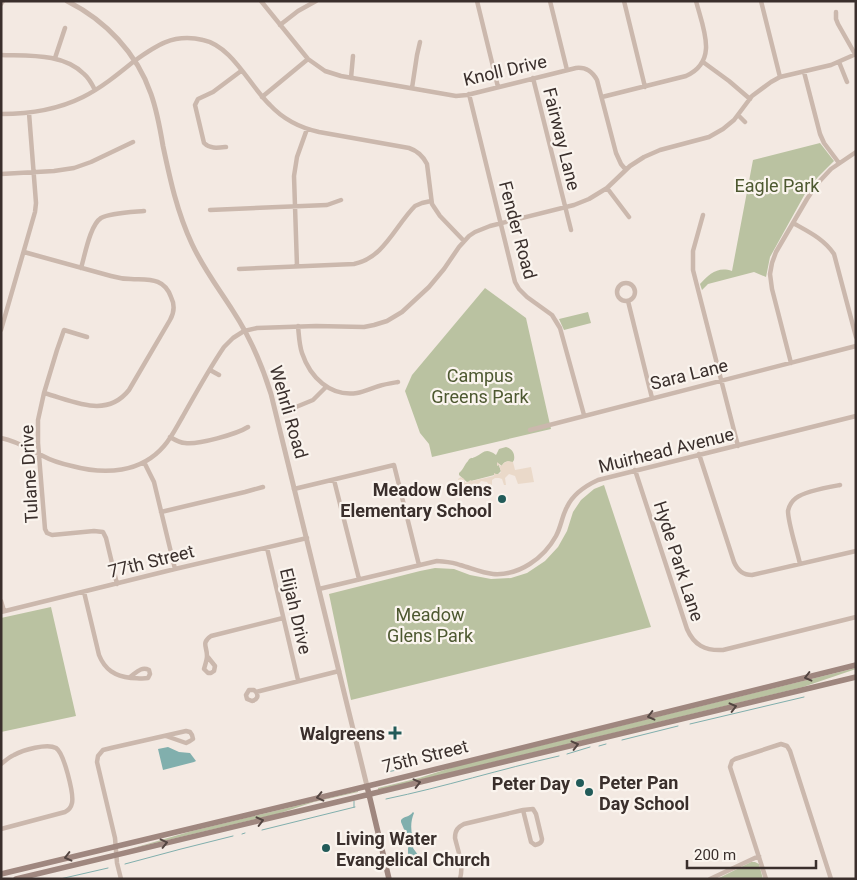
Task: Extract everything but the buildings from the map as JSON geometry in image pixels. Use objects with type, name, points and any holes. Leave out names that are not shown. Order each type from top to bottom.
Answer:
[{"type":"main road","name":"75th Street","points":[[1,874],[856,665]]},
{"type":"main road","name":"75th Street","points":[[16,879],[856,677]]},
{"type":"main road","name":"Wehrli Road","points":[[367,786],[389,879]]},
{"type":"street","name":"Wehrli Road","points":[[67,1],[85,11],[107,28],[121,42],[141,71],[151,95],[158,120],[181,218],[205,269],[233,311],[261,364],[307,538],[367,786]]},
{"type":"street","name":"Knoll Drive","points":[[262,1],[308,59],[330,73],[456,96],[580,67],[590,71],[597,80],[602,97]]},
{"type":"street","points":[[280,25],[298,11],[316,1]]},
{"type":"street","points":[[477,1],[498,87]]},
{"type":"street","points":[[550,1],[567,70]]},
{"type":"street","points":[[624,1],[645,87]]},
{"type":"street","points":[[626,170],[621,165],[616,153],[602,97],[686,76],[696,71],[703,62],[707,45],[696,1]]},
{"type":"street","points":[[761,1],[780,77]]},
{"type":"street","points":[[1,438],[14,441],[39,454],[71,466],[96,470],[120,470],[144,462],[159,452],[170,437],[228,342],[244,331],[259,328],[298,326],[364,327],[396,316],[433,283],[459,246],[475,232],[501,223],[565,208],[589,199],[607,188],[626,170],[644,157],[716,134],[730,124],[750,98],[764,86],[780,77],[820,68],[856,54],[838,24],[836,12]]},
{"type":"street","points":[[56,58],[65,28]]},
{"type":"street","points":[[1,114],[30,113],[51,109],[84,97],[152,48],[164,42],[178,38],[207,41],[228,54],[268,104],[290,121],[319,132],[409,148],[416,151],[427,164],[431,201],[440,216],[464,241]]},
{"type":"street","points":[[412,88],[420,42]]},
{"type":"street","points":[[1,55],[56,58],[65,61],[80,70],[95,90]]},
{"type":"street","points":[[351,78],[353,56]]},
{"type":"street","points":[[262,97],[308,59]]},
{"type":"street","points":[[703,62],[750,98]]},
{"type":"street","points":[[839,62],[847,82]]},
{"type":"street","points":[[226,147],[211,148],[204,143],[193,102],[213,92],[241,71]]},
{"type":"street","points":[[804,72],[820,134],[824,143],[839,163]]},
{"type":"street","name":"Fairway Lane","points":[[533,78],[571,230]]},
{"type":"street","name":"Fender Road","points":[[469,94],[517,285],[527,297],[552,315],[562,331],[584,415]]},
{"type":"street","points":[[1,330],[35,212],[30,113]]},
{"type":"street","points":[[738,115],[746,122]]},
{"type":"street","points":[[297,266],[295,166],[307,129]]},
{"type":"street","points":[[1,174],[64,170],[80,166],[133,142]]},
{"type":"street","points":[[791,362],[772,289],[770,274],[774,255],[817,184],[831,169],[856,152]]},
{"type":"street","points":[[607,188],[628,217]]},
{"type":"street","points":[[210,210],[327,205],[341,200]]},
{"type":"street","points":[[239,269],[354,264],[367,260],[384,245],[415,206],[431,201]]},
{"type":"street","points":[[81,268],[93,228],[97,221],[108,216],[144,211]]},
{"type":"street","points":[[704,215],[693,252],[692,264],[738,446]]},
{"type":"street","points":[[793,223],[823,240],[834,254],[856,337]]},
{"type":"street","points":[[24,252],[111,276],[128,279],[150,279],[160,283],[167,289],[173,301],[172,316],[124,396],[105,406],[91,406],[44,392]]},
{"type":"street","points":[[623,284],[631,285],[635,292],[633,298],[628,301],[622,300],[617,293],[619,287],[623,284]]},
{"type":"street","points":[[628,301],[652,398]]},
{"type":"street","points":[[298,326],[300,347],[305,361],[314,375],[326,386],[342,393],[356,393],[398,382]]},
{"type":"street","name":"Tulane Drive","points":[[87,337],[64,330],[56,350],[38,420],[46,531],[52,535],[94,531],[103,532],[117,584]]},
{"type":"street","name":"Sara Lane","points":[[530,430],[856,346]]},
{"type":"street","points":[[210,370],[219,375]]},
{"type":"street","points":[[296,407],[313,400],[326,386]]},
{"type":"street","name":"Muirhead Avenue","points":[[319,589],[437,561],[494,574],[518,570],[531,564],[550,546],[557,535],[567,506],[580,490],[598,480],[856,416]]},
{"type":"street","points":[[170,437],[182,443],[191,444],[235,433],[248,427]]},
{"type":"street","points":[[699,454],[738,570],[752,575],[856,551]]},
{"type":"street","points":[[144,462],[153,478],[175,569]]},
{"type":"street","points":[[294,489],[394,465],[419,565]]},
{"type":"street","name":"Hyde Park Lane","points":[[635,470],[687,629],[698,645],[710,650],[723,650],[856,617]]},
{"type":"street","points":[[334,480],[359,579]]},
{"type":"street","points":[[800,564],[789,519],[788,502],[802,494],[840,485]]},
{"type":"street","points":[[161,512],[263,487]]},
{"type":"street","name":"77th Street","points":[[2,611],[307,538]]},
{"type":"street","name":"Elijah Drive","points":[[267,548],[298,680]]},
{"type":"street","points":[[739,580],[743,573]]},
{"type":"street","points":[[84,592],[101,662],[110,672],[130,677]]},
{"type":"street","points":[[1,601],[2,611]]},
{"type":"street","points":[[207,656],[206,639],[211,636],[283,618]]},
{"type":"street","points":[[256,692],[339,671]]},
{"type":"street","points":[[121,879],[117,863],[115,838],[97,762],[98,756],[104,750],[186,731],[190,732],[192,738],[186,743],[166,736]]},
{"type":"street","points":[[766,879],[730,767],[735,759],[744,755],[784,744],[790,751],[831,879]]},
{"type":"street","points":[[1,764],[13,755],[21,752],[44,746],[56,748],[64,760],[73,800],[71,807],[65,812],[1,828]]},
{"type":"street","points":[[460,879],[462,866],[455,838],[456,829],[464,824],[523,810],[531,809],[535,811],[542,839],[537,845],[531,842],[523,810]]},
{"type":"street","points":[[710,879],[759,856]]},
{"type":"green space","name":"Eagle Park","points":[[820,143],[834,161],[806,192],[770,257],[766,277],[754,272],[708,284],[702,290],[700,284],[710,274],[718,270],[732,271],[753,160]]},
{"type":"green space","name":"Campus Greens Park","points":[[485,288],[526,318],[551,429],[432,457],[429,444],[420,433],[405,391],[412,375]]},
{"type":"green space","points":[[588,312],[591,323],[564,330],[559,319]]},
{"type":"green space","points":[[506,447],[513,452],[514,460],[512,463],[505,463],[502,466],[498,463],[501,471],[498,474],[467,482],[459,475],[470,459],[487,451],[496,455],[499,449]]},
{"type":"green space","name":"Meadow Glens Park","points":[[604,485],[651,627],[351,700],[329,594],[435,568],[454,569],[470,575],[491,579],[511,578],[527,573],[545,561],[558,547],[567,531],[573,512],[581,500],[594,489]]},
{"type":"green space","points":[[51,607],[76,716],[1,732],[1,618]]},
{"type":"green space","points":[[856,668],[803,687],[378,790],[378,788],[457,766]]},
{"type":"green space","points":[[358,791],[277,814],[130,849],[192,831]]},
{"type":"green space","points":[[751,862],[759,864],[763,879],[717,879]]},
{"type":"shaded area","points":[[508,461],[513,462],[515,470],[531,467],[534,482],[518,484],[515,476],[509,474],[505,478],[506,485],[504,485],[502,479],[495,478],[492,480],[492,488],[490,489],[487,482],[481,481],[478,485],[480,494],[463,498],[460,491],[454,486],[460,484],[458,479],[461,477],[465,483],[470,480],[494,476],[494,473],[499,474],[501,472],[497,462],[501,466]]},
{"type":"water","points":[[168,747],[179,752],[190,753],[196,761],[163,770],[158,749]]},
{"type":"water","points":[[413,812],[411,828],[416,843],[413,848],[418,855],[408,858],[408,839],[401,820]]},
{"type":"waterway","points":[[690,724],[804,697]]},
{"type":"waterway","points":[[622,740],[678,726]]},
{"type":"waterway","points":[[599,746],[606,744]]},
{"type":"waterway","points":[[567,754],[590,747]]},
{"type":"waterway","points":[[386,799],[559,756]]},
{"type":"waterway","points":[[434,760],[443,758]]},
{"type":"waterway","points":[[387,772],[402,769]]},
{"type":"waterway","points":[[354,801],[354,807]]},
{"type":"waterway","points":[[262,830],[355,807]]},
{"type":"waterway","points":[[125,864],[233,836]]},
{"type":"waterway","points":[[60,879],[108,868]]},
{"type":"place","name":"Meadow Glens Elementary School","points":[[502,499]]},
{"type":"place","name":"Walgreens","points":[[395,733]]},
{"type":"place","name":"Peter Day","points":[[580,783]]},
{"type":"place","name":"Peter Pan Day School","points":[[589,792]]},
{"type":"place","name":"Living Water Evangelical Church","points":[[326,848]]}]
